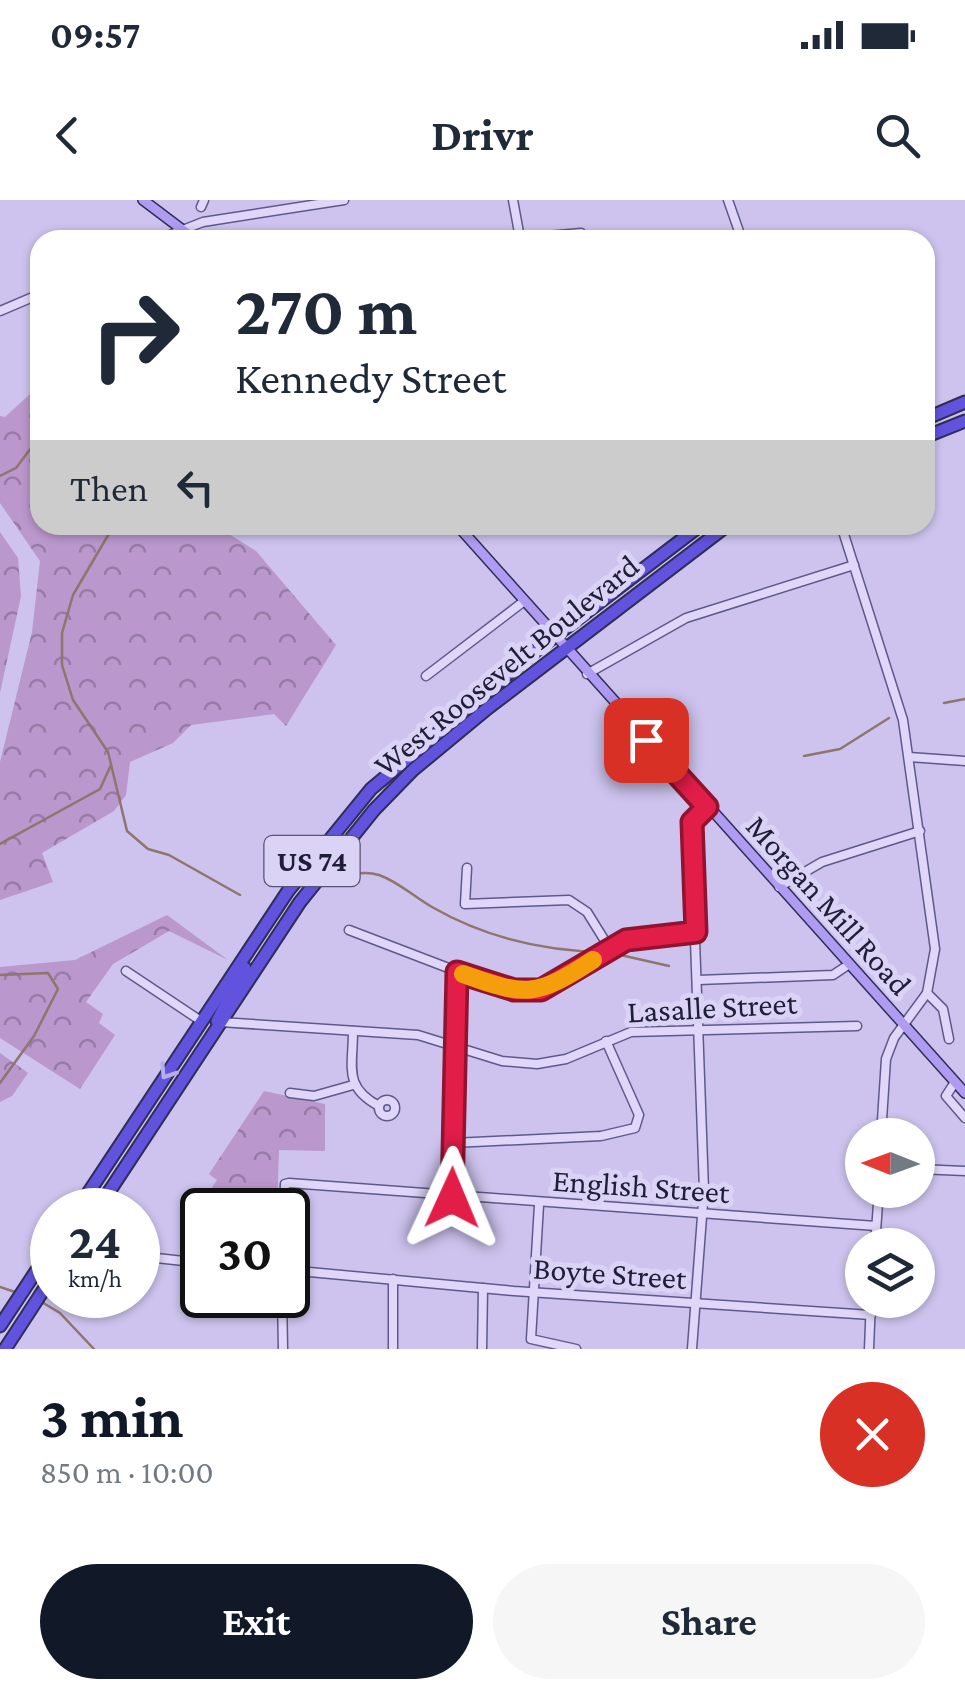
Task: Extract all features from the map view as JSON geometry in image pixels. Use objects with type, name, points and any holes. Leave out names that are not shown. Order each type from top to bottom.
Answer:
[{"type":"highway","points":[[935,415],[965,402]]},
{"type":"highway","points":[[935,433],[965,421]]},
{"type":"highway","name":"West Roosevelt Boulevard","points":[[91,1188],[266,923],[371,788],[554,636],[688,535]]},
{"type":"highway","name":"West Roosevelt Boulevard","points":[[111,1188],[300,902],[374,810],[414,770],[565,648],[715,535]]},
{"type":"highway","points":[[246,983],[262,948],[296,893],[294,883]]},
{"type":"highway","points":[[220,1022],[217,1014],[266,923]]},
{"type":"highway","points":[[1,1325],[30,1280]]},
{"type":"highway","points":[[5,1349],[30,1310]]},
{"type":"main road","points":[[143,200],[186,230]]},
{"type":"main road","name":"Morgan Mill Road","points":[[466,535],[965,1093]]},
{"type":"street","points":[[177,230],[344,200]]},
{"type":"street","points":[[513,200],[519,230]]},
{"type":"street","points":[[728,200],[738,230]]},
{"type":"street","points":[[0,311],[30,298]]},
{"type":"street","points":[[844,535],[899,700],[910,757],[935,958],[927,993],[894,1038],[886,1058],[883,1118]]},
{"type":"street","points":[[587,674],[686,618],[854,564]]},
{"type":"street","points":[[426,676],[523,602]]},
{"type":"street","points":[[910,757],[965,761]]},
{"type":"street","points":[[692,1349],[702,1215],[692,822],[707,807]]},
{"type":"street","points":[[779,887],[822,862],[920,831]]},
{"type":"street","points":[[467,868],[465,904],[577,902],[610,949]]},
{"type":"street","points":[[349,930],[514,990],[541,990],[640,936],[696,932]]},
{"type":"street","points":[[698,980],[833,974],[848,964]]},
{"type":"street","points":[[126,970],[201,1021]]},
{"type":"street","points":[[452,1198],[452,1046],[457,972]]},
{"type":"street","points":[[927,993],[943,1009],[948,1039]]},
{"type":"street","name":"Lasalle Street","points":[[220,1022],[418,1035],[502,1061],[537,1064],[566,1059],[631,1032],[856,1026]]},
{"type":"street","points":[[353,1030],[353,1085],[359,1096],[379,1106]]},
{"type":"street","points":[[453,1143],[602,1136],[634,1128],[639,1115],[606,1042]]},
{"type":"street","points":[[955,1082],[946,1096],[965,1118]]},
{"type":"street","points":[[290,1093],[314,1096],[353,1085]]},
{"type":"street","points":[[935,1170],[965,1171]]},
{"type":"street","name":"English Street","points":[[284,1188],[284,1184],[876,1226]]},
{"type":"street","points":[[539,1205],[531,1338],[576,1349]]},
{"type":"street","points":[[876,1226],[877,1208]]},
{"type":"street","name":"Boyte Street","points":[[310,1272],[845,1313]]},
{"type":"street","points":[[393,1279],[393,1349]]},
{"type":"street","points":[[482,1349],[483,1288]]},
{"type":"street","points":[[282,1318],[282,1349]]},
{"type":"street","points":[[869,1349],[870,1318]]},
{"type":"green space","points":[[30,394],[30,535],[231,535],[256,551],[336,645],[286,726],[274,714],[191,725],[173,743],[130,762],[126,795],[114,811],[42,853],[53,882],[0,900],[0,762],[32,632],[40,561],[0,503],[0,416],[5,417]]},
{"type":"green space","points":[[0,532],[18,558],[21,596],[0,693]]},
{"type":"green space","points":[[167,915],[228,960],[169,931],[113,964],[86,1002],[103,1014],[99,1023],[115,1035],[80,1089],[0,1038],[0,967],[75,960]]},
{"type":"green space","points":[[0,1053],[28,1073],[12,1096],[0,1102]]},
{"type":"green space","points":[[264,1091],[325,1104],[325,1151],[279,1150],[278,1188],[212,1188],[217,1180],[209,1174]]},
{"type":"waterway","points":[[0,476],[16,468],[30,449]]},
{"type":"waterway","points":[[108,535],[73,595],[62,633],[62,665],[73,700],[108,752],[127,831],[148,849],[169,855],[240,895]]},
{"type":"waterway","points":[[944,703],[965,699]]},
{"type":"waterway","points":[[804,756],[840,749],[889,718]]},
{"type":"waterway","points":[[0,844],[100,789],[111,765]]},
{"type":"waterway","points":[[334,882],[356,874],[379,875],[472,927],[537,945],[604,952]]},
{"type":"waterway","points":[[616,954],[669,966]]},
{"type":"waterway","points":[[0,975],[48,973],[58,989],[34,1036],[0,1083]]},
{"type":"waterway","points":[[0,1287],[18,1293]]},
{"type":"waterway","points":[[65,1318],[94,1349]]},
{"type":"slow traffic","points":[[463,974],[514,990],[541,990],[593,960]]},
{"type":"route","points":[[452,1198],[452,1046],[457,972],[514,990],[541,990],[626,940],[645,934],[696,932],[692,822],[707,807],[646,740]]}]
